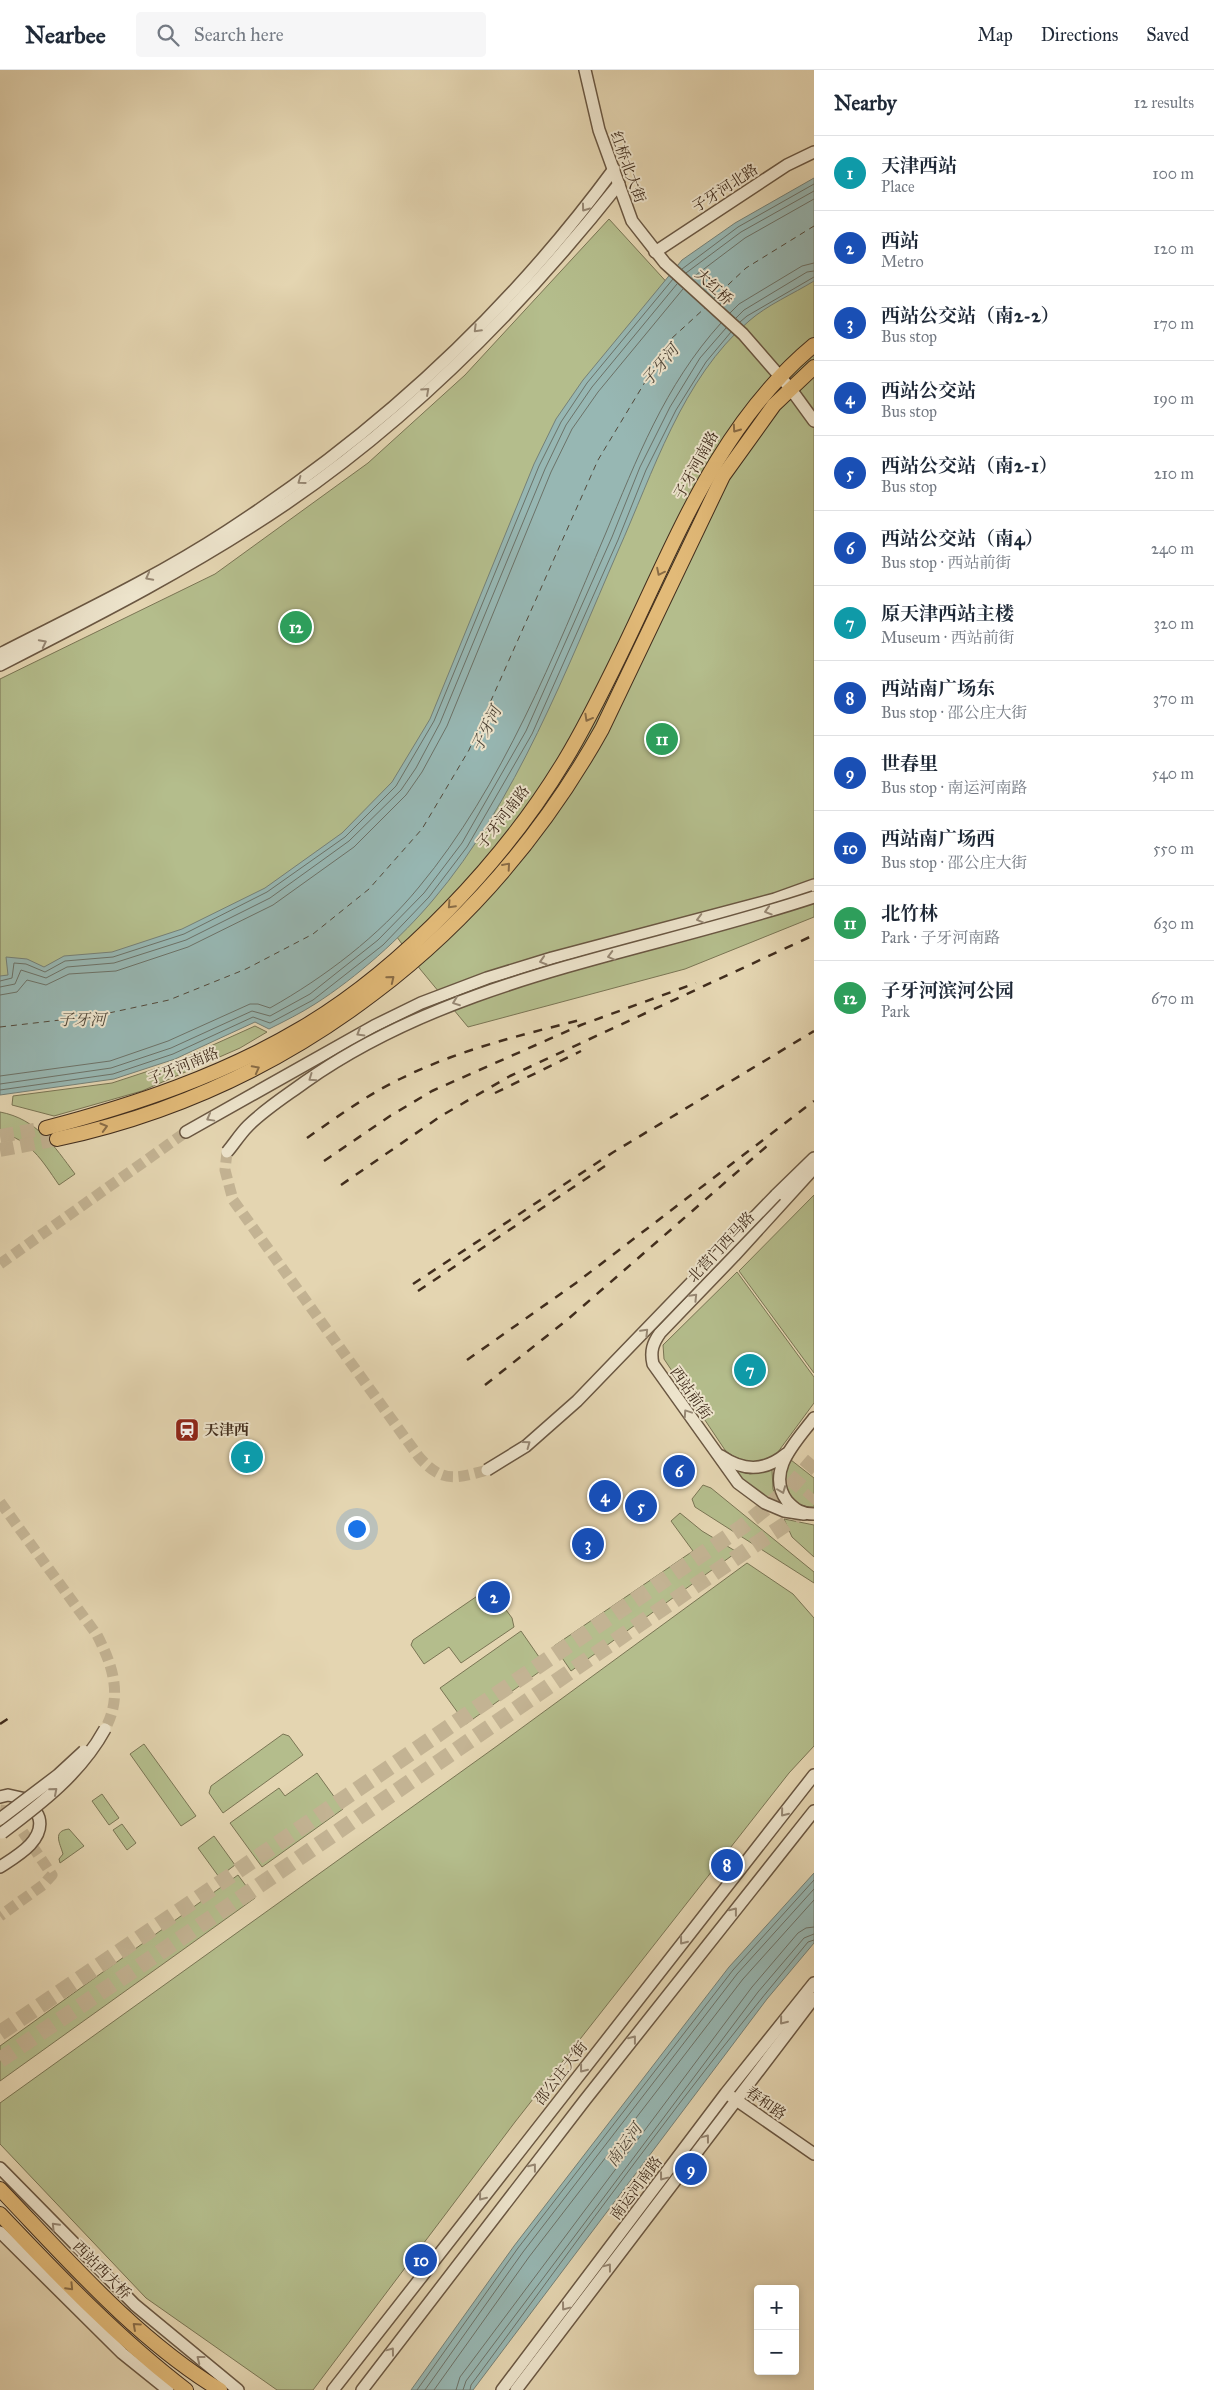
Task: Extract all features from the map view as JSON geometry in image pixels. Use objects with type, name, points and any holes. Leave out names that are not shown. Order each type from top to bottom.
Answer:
[{"type":"main road","name":"子牙河南路","points":[[46,1128],[151,1096],[218,1070],[281,1040],[324,1014],[371,980],[447,910],[506,842],[564,762],[598,701],[709,473],[737,427],[780,375],[814,344]]},
{"type":"main road","name":"子牙河南路","points":[[57,1138],[123,1122],[251,1072],[336,1022],[404,968],[462,916],[529,841],[581,766],[602,729],[714,493],[741,449],[777,401],[814,367]]},
{"type":"main road","points":[[766,391],[773,388],[777,390],[779,395],[777,401]]},
{"type":"main road","name":"西站西大桥","points":[[0,2189],[114,2307],[161,2348],[220,2390]]},
{"type":"main road","points":[[0,2214],[82,2299],[177,2388]]},
{"type":"street","name":"红桥北大街","points":[[585,70],[598,130],[632,221],[665,263]]},
{"type":"street","name":"子牙河北路","points":[[655,252],[787,165],[814,152]]},
{"type":"street","points":[[0,654],[171,565],[234,526],[335,457],[421,383],[523,282],[577,219],[614,169]]},
{"type":"street","points":[[0,665],[175,574],[287,503],[339,466],[424,393],[480,341],[582,230],[619,184]]},
{"type":"street","name":"大红桥","points":[[665,263],[742,334],[780,375],[814,421]]},
{"type":"street","points":[[186,1132],[398,1013],[487,978],[552,958],[775,899],[814,885]]},
{"type":"street","points":[[227,1152],[248,1126],[316,1074],[342,1057],[420,1016],[482,992],[726,925],[814,896]]},
{"type":"street","points":[[486,1470],[526,1446],[577,1401],[814,1158]]},
{"type":"street","name":"北营门西马路","points":[[652,1348],[660,1332],[734,1256],[814,1168]]},
{"type":"street","name":"西站前街","points":[[652,1348],[652,1364],[738,1483],[756,1499],[784,1511],[809,1514]]},
{"type":"street","points":[[809,1514],[789,1503],[780,1486],[780,1469],[789,1452],[814,1418]]},
{"type":"street","points":[[715,1453],[735,1465],[755,1468],[775,1462],[789,1452]]},
{"type":"street","points":[[0,1820],[58,1775],[105,1729],[96,1746],[73,1774],[0,1834]]},
{"type":"street","name":"邵公庄大街","points":[[333,2390],[814,1775]]},
{"type":"street","points":[[0,1797],[8,1795],[26,1799],[39,1817],[40,1825],[37,1835],[25,1850],[0,1867]]},
{"type":"street","points":[[362,2390],[585,2100],[814,1811]]},
{"type":"street","name":"南运河南路","points":[[516,2390],[814,1983]]},
{"type":"street","name":"南运河南路","points":[[502,2390],[731,2096],[814,1998]]},
{"type":"street","name":"春和路","points":[[731,2096],[814,2154]]},
{"type":"street","points":[[0,2168],[135,2306],[238,2390]]},
{"type":"street","points":[[0,2232],[108,2339],[177,2388]]},
{"type":"green space","points":[[609,219],[672,288],[426,758],[252,916],[0,994],[0,679],[215,574],[368,463],[465,375]]},
{"type":"green space","points":[[814,273],[814,917],[685,969],[468,1027],[420,969],[389,926],[663,420],[750,311]]},
{"type":"green space","points":[[255,1026],[267,1032],[240,1048],[142,1091],[54,1116],[12,1105],[13,1096],[112,1083],[173,1063]]},
{"type":"green space","points":[[0,1112],[24,1121],[44,1135],[75,1174],[59,1185],[41,1159],[28,1146],[20,1140],[0,1132]]},
{"type":"green space","points":[[814,1195],[814,1373],[739,1271]]},
{"type":"green space","points":[[737,1272],[814,1377],[814,1403],[775,1456],[756,1462],[743,1460],[725,1450],[664,1359],[663,1345]]},
{"type":"green space","points":[[791,1460],[814,1478],[814,1507],[798,1503],[788,1491],[785,1476]]},
{"type":"green space","points":[[730,1468],[750,1474],[772,1470],[773,1489],[779,1504],[756,1492]]},
{"type":"green space","points":[[703,1485],[711,1488],[814,1572],[814,1583],[695,1507],[692,1499]]},
{"type":"green space","points":[[680,1513],[702,1531],[737,1552],[571,1671],[554,1646],[693,1551],[671,1521]]},
{"type":"green space","points":[[784,1519],[814,1525],[814,1557],[792,1537]]},
{"type":"green space","points":[[747,1563],[793,1594],[814,1618],[814,1746],[789,1773],[515,2122],[313,2390],[277,2390],[146,2298],[0,2144],[0,2103],[497,1746]]},
{"type":"green space","points":[[486,1590],[492,1591],[512,1618],[514,1627],[461,1663],[449,1647],[424,1664],[411,1645],[413,1640]]},
{"type":"green space","points":[[521,1631],[546,1667],[466,1724],[440,1688]]},
{"type":"green space","points":[[283,1734],[289,1736],[303,1755],[223,1813],[209,1793],[211,1786]]},
{"type":"green space","points":[[144,1744],[196,1816],[181,1826],[130,1754]]},
{"type":"green space","points":[[317,1773],[343,1809],[262,1867],[230,1823],[279,1788],[285,1796]]},
{"type":"green space","points":[[102,1794],[119,1818],[109,1825],[92,1801]]},
{"type":"green space","points":[[122,1824],[136,1843],[127,1850],[113,1830]]},
{"type":"green space","points":[[69,1829],[84,1846],[60,1863],[59,1859],[63,1854],[59,1835],[60,1832]]},
{"type":"green space","points":[[214,1836],[235,1865],[219,1877],[198,1848]]},
{"type":"green space","points":[[238,1875],[255,1898],[0,2081],[0,2046]]},
{"type":"water","name":"子牙河","points":[[814,178],[814,281],[772,305],[749,321],[726,344],[705,370],[687,398],[657,459],[538,733],[490,821],[463,862],[421,914],[378,956],[331,994],[269,1029],[255,1022],[175,1059],[114,1079],[0,1095],[0,976],[8,975],[6,957],[27,959],[44,967],[64,956],[112,952],[182,929],[265,888],[342,833],[392,782],[430,719],[534,464],[556,419],[583,380],[682,260],[735,223]]},
{"type":"water","name":"南运河","points":[[814,1873],[814,1943],[767,1999],[473,2390],[411,2390],[514,2246],[729,1967]]},
{"type":"ferry route","points":[[712,300],[746,268],[814,226]]},
{"type":"ferry route","points":[[0,1027],[95,1016],[169,1000],[246,969],[313,934],[369,889],[422,829],[469,750],[598,460],[671,339],[706,307]]},
{"type":"tunnel","points":[[0,1136],[46,1128]]},
{"type":"tunnel","points":[[0,1264],[186,1132]]},
{"type":"tunnel","points":[[0,1150],[57,1139]]},
{"type":"tunnel","points":[[227,1152],[225,1170],[233,1200],[419,1457],[435,1471],[450,1477],[487,1470]]},
{"type":"tunnel","points":[[0,2033],[742,1527],[789,1489],[814,1460]]},
{"type":"tunnel","points":[[0,2060],[251,1891],[789,1522],[814,1494]]},
{"type":"tunnel","points":[[0,1502],[97,1635],[103,1647],[108,1658],[115,1693],[114,1705],[105,1729]]},
{"type":"tunnel","points":[[0,1810],[6,1811],[12,1816],[52,1875],[43,1885],[0,1916]]},
{"type":"railway","points":[[341,1185],[441,1116],[510,1076],[814,935]]},
{"type":"railway","points":[[324,1161],[390,1116],[432,1091],[581,1025],[696,983]]},
{"type":"railway","points":[[307,1138],[376,1092],[422,1069],[467,1051],[584,1019]]},
{"type":"railway","points":[[413,1284],[612,1153],[814,1031]]},
{"type":"railway","points":[[495,1093],[581,1051]]},
{"type":"railway","points":[[467,1360],[576,1283],[814,1101]]},
{"type":"railway","points":[[485,1385],[567,1320],[767,1146]]},
{"type":"railway","points":[[418,1291],[605,1166]]},
{"type":"railway","points":[[0,1724],[9,1718]]},
{"type":"place","name":"子牙河滨河公园","points":[[296,627]]},
{"type":"place","name":"北竹林","points":[[662,739]]},
{"type":"place","name":"原天津西站主楼","points":[[750,1370]]},
{"type":"place","name":"天津西","points":[[187,1430]]},
{"type":"place","name":"天津西站","points":[[247,1457]]},
{"type":"place","name":"西站公交站（南4）","points":[[679,1471]]},
{"type":"place","name":"西站公交站","points":[[605,1496]]},
{"type":"place","name":"西站公交站（南2-1）","points":[[641,1506]]},
{"type":"place","name":"西站公交站（南2-2）","points":[[588,1544]]},
{"type":"place","name":"西站","points":[[494,1597]]},
{"type":"place","name":"西站南广场东","points":[[727,1865]]},
{"type":"place","name":"世春里","points":[[691,2169]]},
{"type":"place","name":"西站南广场西","points":[[421,2260]]}]
